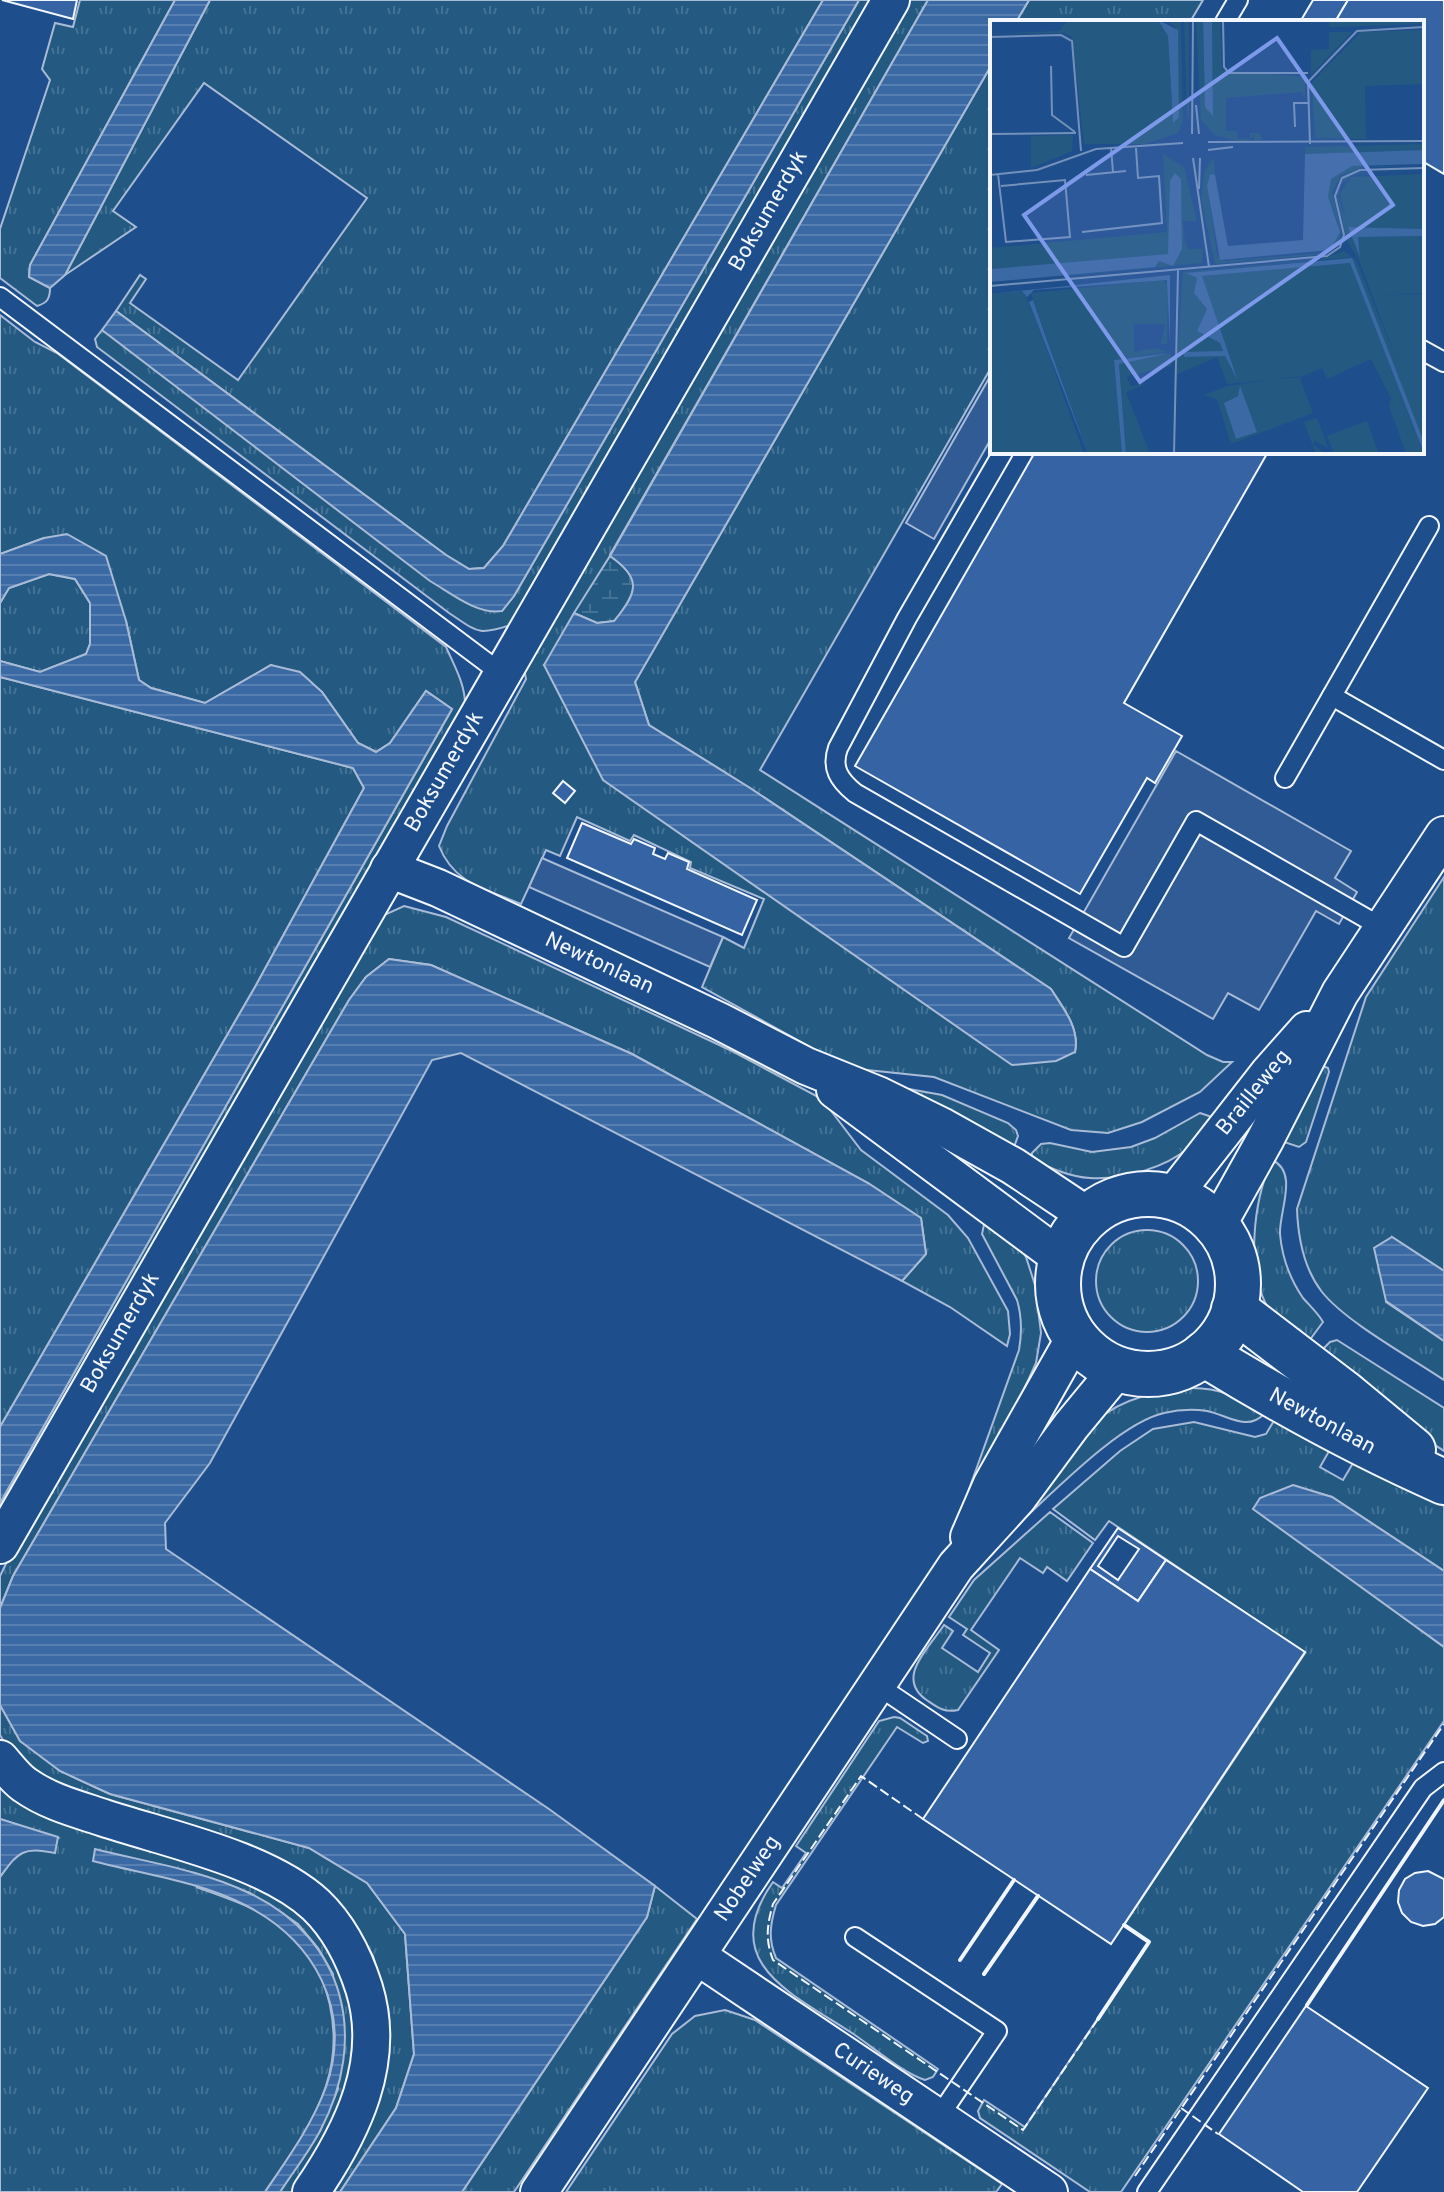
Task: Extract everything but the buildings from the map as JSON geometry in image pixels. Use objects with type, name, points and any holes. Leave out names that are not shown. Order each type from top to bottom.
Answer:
[{"type":"street","name":"Boksumerdyk","points":[[0,1545],[891,0]]},
{"type":"street","name":"Brailleweg","points":[[1217,1226],[1340,993],[1444,835]]},
{"type":"street","name":"Newtonlaan","points":[[389,869],[438,888],[705,1014],[806,1066],[878,1095],[943,1127],[1013,1166],[1088,1216]]},
{"type":"street","name":"Brailleweg","points":[[1172,1197],[1268,1074],[1340,993]]},
{"type":"street","name":"Newtonlaan","points":[[806,1066],[865,1115],[975,1192],[1061,1258]]},
{"type":"street","points":[[1140,1194],[1172,1197],[1194,1207],[1217,1226],[1232,1251],[1238,1280],[1234,1309],[1222,1334],[1204,1354],[1178,1369],[1148,1374],[1118,1369],[1094,1357],[1075,1337],[1063,1314],[1057,1288],[1061,1258],[1070,1238],[1088,1216],[1112,1201],[1140,1194]]},
{"type":"street","name":"Newtonlaan","points":[[1234,1309],[1344,1393],[1444,1480]]},
{"type":"street","name":"Nobelweg","points":[[956,1566],[992,1484],[1075,1337]]},
{"type":"street","name":"Newtonlaan","points":[[1204,1354],[1332,1429],[1444,1480]]},
{"type":"street","name":"Nobelweg","points":[[539,2192],[956,1566],[1017,1499],[1118,1369]]},
{"type":"street","points":[[0,1759],[24,1785],[57,1803],[258,1869],[315,1905],[339,1933],[357,1964],[369,2003],[372,2034],[370,2063],[362,2097],[342,2142],[311,2192]]},
{"type":"street","name":"Curieweg","points":[[697,1956],[1049,2192]]},
{"type":"lane","points":[[1226,20],[1238,0]]},
{"type":"lane","points":[[0,297],[502,674]]},
{"type":"lane","points":[[1424,351],[1444,362]]},
{"type":"lane","points":[[1002,454],[907,618],[838,748],[834,759],[836,772],[843,783],[855,793],[1124,947],[1196,821],[1383,928]]},
{"type":"lane","points":[[1285,778],[1429,526]]},
{"type":"lane","points":[[1332,696],[1444,760]]},
{"type":"lane","points":[[877,1685],[957,1739]]},
{"type":"lane","points":[[1147,2192],[1423,1788],[1444,1772]]},
{"type":"lane","points":[[855,1937],[997,2031],[938,2118]]},
{"type":"green space","points":[[80,0],[175,0],[30,265],[29,277],[50,288],[47,300],[37,306],[0,278],[0,229],[50,80],[42,69],[55,23],[73,27]]},
{"type":"green space","points":[[210,0],[823,0],[503,546],[484,568],[469,569],[446,555],[116,311],[140,275],[146,279],[130,303],[238,380],[367,198],[204,83],[113,211],[136,227],[65,275]]},
{"type":"green space","points":[[859,0],[874,0],[511,625],[478,630],[449,613],[97,347],[95,339],[102,330],[502,611],[514,596]]},
{"type":"green space","points":[[905,0],[928,0],[610,555],[630,569],[597,623],[544,665],[1075,1052],[1073,1027],[1051,989],[750,788],[649,725],[635,682],[990,67],[990,369],[760,770],[1207,1055],[1223,1062],[1232,1062],[1200,1092],[1142,1122],[1108,1133],[1071,1130],[934,1077],[848,1068],[702,987],[723,937],[744,948],[764,899],[690,868],[691,862],[634,835],[630,841],[577,817],[560,856],[546,850],[521,904],[472,884],[453,869],[439,846],[526,679],[523,663]]},
{"type":"green space","points":[[1029,0],[1203,0],[1191,20],[1017,20]]},
{"type":"green space","points":[[0,315],[35,342],[57,353],[446,647],[461,682],[465,704],[0,1516],[0,1503],[452,709],[426,691],[390,743],[376,752],[358,743],[322,692],[271,665],[205,703],[151,688],[139,680],[126,621],[44,538],[0,554]]},
{"type":"green space","points":[[610,556],[628,572],[634,586],[629,602],[615,621],[597,623],[574,613]]},
{"type":"green space","points":[[49,574],[75,579],[90,603],[90,644],[86,654],[40,672],[0,661],[0,603],[9,588]]},
{"type":"green space","points":[[0,677],[353,768],[364,788],[255,987],[0,1427]]},
{"type":"green space","points":[[1444,877],[1444,1271],[1392,1237],[1386,1302],[1444,1341],[1444,1380],[1362,1327],[1322,1292],[1303,1252],[1297,1209],[1366,997]]},
{"type":"green space","points":[[404,906],[446,917],[732,1051],[822,1099],[861,1150],[948,1215],[968,1238],[1008,1311],[1010,1334],[1007,1346],[950,1307],[902,1281],[926,1254],[921,1218],[868,1183],[632,1054],[431,965],[389,959],[366,977],[349,1000],[13,1576],[0,1608],[0,1576],[17,1541],[382,916]]},
{"type":"green space","points":[[1320,1065],[1328,1068],[1329,1072],[1306,1142],[1299,1147],[1284,1142]]},
{"type":"green space","points":[[906,1091],[942,1095],[1008,1123],[1018,1136],[1014,1147]]},
{"type":"green space","points":[[1200,1113],[1212,1117],[1190,1147],[1168,1161],[1143,1171],[1116,1177],[1083,1177],[1060,1172],[1031,1159],[1032,1153],[1041,1144],[1092,1152],[1131,1147],[1155,1138]]},
{"type":"green space","points":[[1272,1160],[1280,1166],[1286,1183],[1280,1225],[1285,1259],[1298,1291],[1323,1322],[1306,1345],[1273,1316],[1262,1295],[1257,1276],[1254,1236],[1260,1195]]},
{"type":"green space","points":[[985,1220],[1018,1246],[1026,1257],[1035,1285],[1041,1333],[1036,1363],[974,1498],[967,1495],[1019,1350],[1021,1331],[1017,1300],[982,1234]]},
{"type":"green space","points":[[1147,1230],[1167,1234],[1183,1245],[1194,1261],[1198,1281],[1194,1301],[1183,1317],[1167,1328],[1147,1332],[1127,1328],[1111,1317],[1100,1301],[1096,1281],[1100,1261],[1111,1245],[1127,1234]]},
{"type":"green space","points":[[1337,1340],[1444,1408],[1444,1451],[1387,1413],[1355,1387],[1362,1378],[1323,1349]]},
{"type":"green space","points":[[1188,1388],[1228,1394],[1264,1414],[1251,1422],[1237,1421],[1207,1411],[1185,1410],[1146,1419],[1087,1461],[1016,1526],[1097,1420],[1129,1401]]},
{"type":"green space","points":[[1275,1419],[1332,1446],[1320,1467],[1343,1480],[1356,1458],[1444,1506],[1444,1571],[1332,1497],[1293,1486],[1254,1508],[1444,1647],[1444,1721],[1121,2192],[1090,2192],[980,2118],[978,2111],[984,2100],[1025,2127],[1149,1942],[1124,1925],[1305,1653],[1109,1521],[1095,1540],[1053,1509],[1120,1451],[1153,1429],[1194,1422],[1255,1437],[1266,1434]]},
{"type":"green space","points":[[1050,1512],[1093,1543],[1067,1581],[1047,1567],[1043,1573],[1020,1558],[971,1630],[999,1650],[958,1710],[935,1706],[918,1692],[914,1683],[917,1664],[944,1625],[953,1631],[942,1648],[978,1672],[990,1653],[963,1635],[967,1629],[949,1617],[974,1580]]},
{"type":"green space","points":[[0,1705],[20,1740],[60,1771],[110,1794],[309,1848],[367,1883],[405,1934],[414,2054],[396,2108],[340,2192],[329,2192],[382,2080],[389,2037],[385,1996],[373,1956],[350,1917],[318,1887],[80,1799],[12,1756],[0,1735]]},
{"type":"green space","points":[[894,1717],[927,1736],[928,1741],[923,1743],[897,1727],[776,1905],[771,1938],[776,1958],[938,2069],[933,2077],[925,2080],[897,2065],[786,1989],[769,1973],[757,1955],[753,1934],[758,1910],[773,1882],[782,1888],[806,1853],[796,1846],[879,1721]]},
{"type":"green space","points":[[0,1788],[204,1864],[282,1898],[328,1940],[356,2006],[350,2093],[294,2192],[280,2192],[320,2131],[338,2089],[333,1974],[318,1948],[298,1924],[275,1908],[248,1892],[196,1887],[245,1906],[279,1925],[303,1948],[324,1984],[333,2024],[331,2066],[321,2100],[291,2154],[265,2192],[0,2192],[0,1877],[16,1855],[58,1838],[0,1819]]},
{"type":"green space","points":[[655,1886],[697,1919],[514,2192],[462,2192],[647,1917]]},
{"type":"green space","points":[[725,2010],[755,2020],[1002,2184],[996,2192],[566,2192],[672,2034],[695,2016]]},
{"type":"shaded area","points":[[175,0],[210,0],[65,275],[50,288],[29,277],[30,265]]},
{"type":"shaded area","points":[[823,0],[859,0],[514,596],[502,611],[483,610],[430,581],[102,330],[116,311],[446,555],[469,569],[484,568],[503,546]]},
{"type":"shaded area","points":[[928,0],[1029,0],[1017,20],[990,20],[990,67],[635,682],[649,725],[750,788],[1051,989],[1069,1019],[1075,1035],[1075,1052],[1056,1061],[1012,1065],[603,780],[544,665],[574,613],[597,623],[614,621],[628,602],[632,579],[628,571],[610,556]]},
{"type":"shaded area","points":[[990,376],[990,441],[934,539],[906,523]]},
{"type":"shaded area","points":[[67,534],[106,556],[126,621],[139,680],[151,688],[205,703],[271,665],[300,672],[322,692],[358,743],[376,752],[390,743],[426,691],[452,709],[0,1503],[0,1427],[255,987],[364,788],[353,768],[0,677],[0,661],[40,672],[86,654],[90,644],[90,603],[75,579],[49,574],[9,588],[0,603],[0,554],[44,538]]},
{"type":"shaded area","points":[[1176,751],[1351,851],[1335,878],[1357,892],[1339,924],[1316,911],[1259,1010],[1228,993],[1213,1019],[1069,938]]},
{"type":"shaded area","points":[[542,858],[723,937],[710,967],[529,887]]},
{"type":"shaded area","points":[[389,959],[431,965],[632,1054],[868,1183],[921,1218],[926,1254],[902,1281],[461,1053],[432,1060],[210,1463],[165,1523],[166,1549],[549,1809],[655,1886],[647,1917],[462,2192],[340,2192],[396,2108],[414,2054],[405,1934],[367,1883],[309,1848],[110,1794],[60,1771],[20,1741],[0,1705],[0,1608],[13,1576],[349,1000],[366,977]]},
{"type":"shaded area","points":[[1392,1237],[1444,1271],[1444,1341],[1386,1301],[1374,1248]]},
{"type":"shaded area","points":[[1293,1485],[1332,1497],[1444,1571],[1444,1647],[1253,1509],[1260,1498]]},
{"type":"shaded area","points":[[0,1819],[58,1837],[55,1853],[23,1853],[12,1861],[0,1877]]},
{"type":"shaded area","points":[[95,1849],[193,1872],[249,1893],[282,1913],[308,1937],[327,1964],[339,1994],[345,2027],[343,2061],[335,2096],[320,2131],[280,2192],[265,2192],[314,2115],[326,2087],[333,2058],[334,2031],[322,1980],[291,1937],[245,1905],[190,1884],[93,1861]]},
{"type":"fence","points":[[1135,2176],[1444,1724]]},
{"type":"fence","points":[[923,1819],[861,1776],[773,1904],[768,1932],[773,1960],[1023,2130],[1098,2019]]},
{"type":"fence","points":[[1181,2108],[1218,2134]]},
{"type":"wall","points":[[1307,2005],[1444,1800]]},
{"type":"wall","points":[[960,1960],[1014,1880]]},
{"type":"wall","points":[[984,1974],[1038,1896]]},
{"type":"wall","points":[[1098,2019],[1149,1942],[1124,1925]]}]
